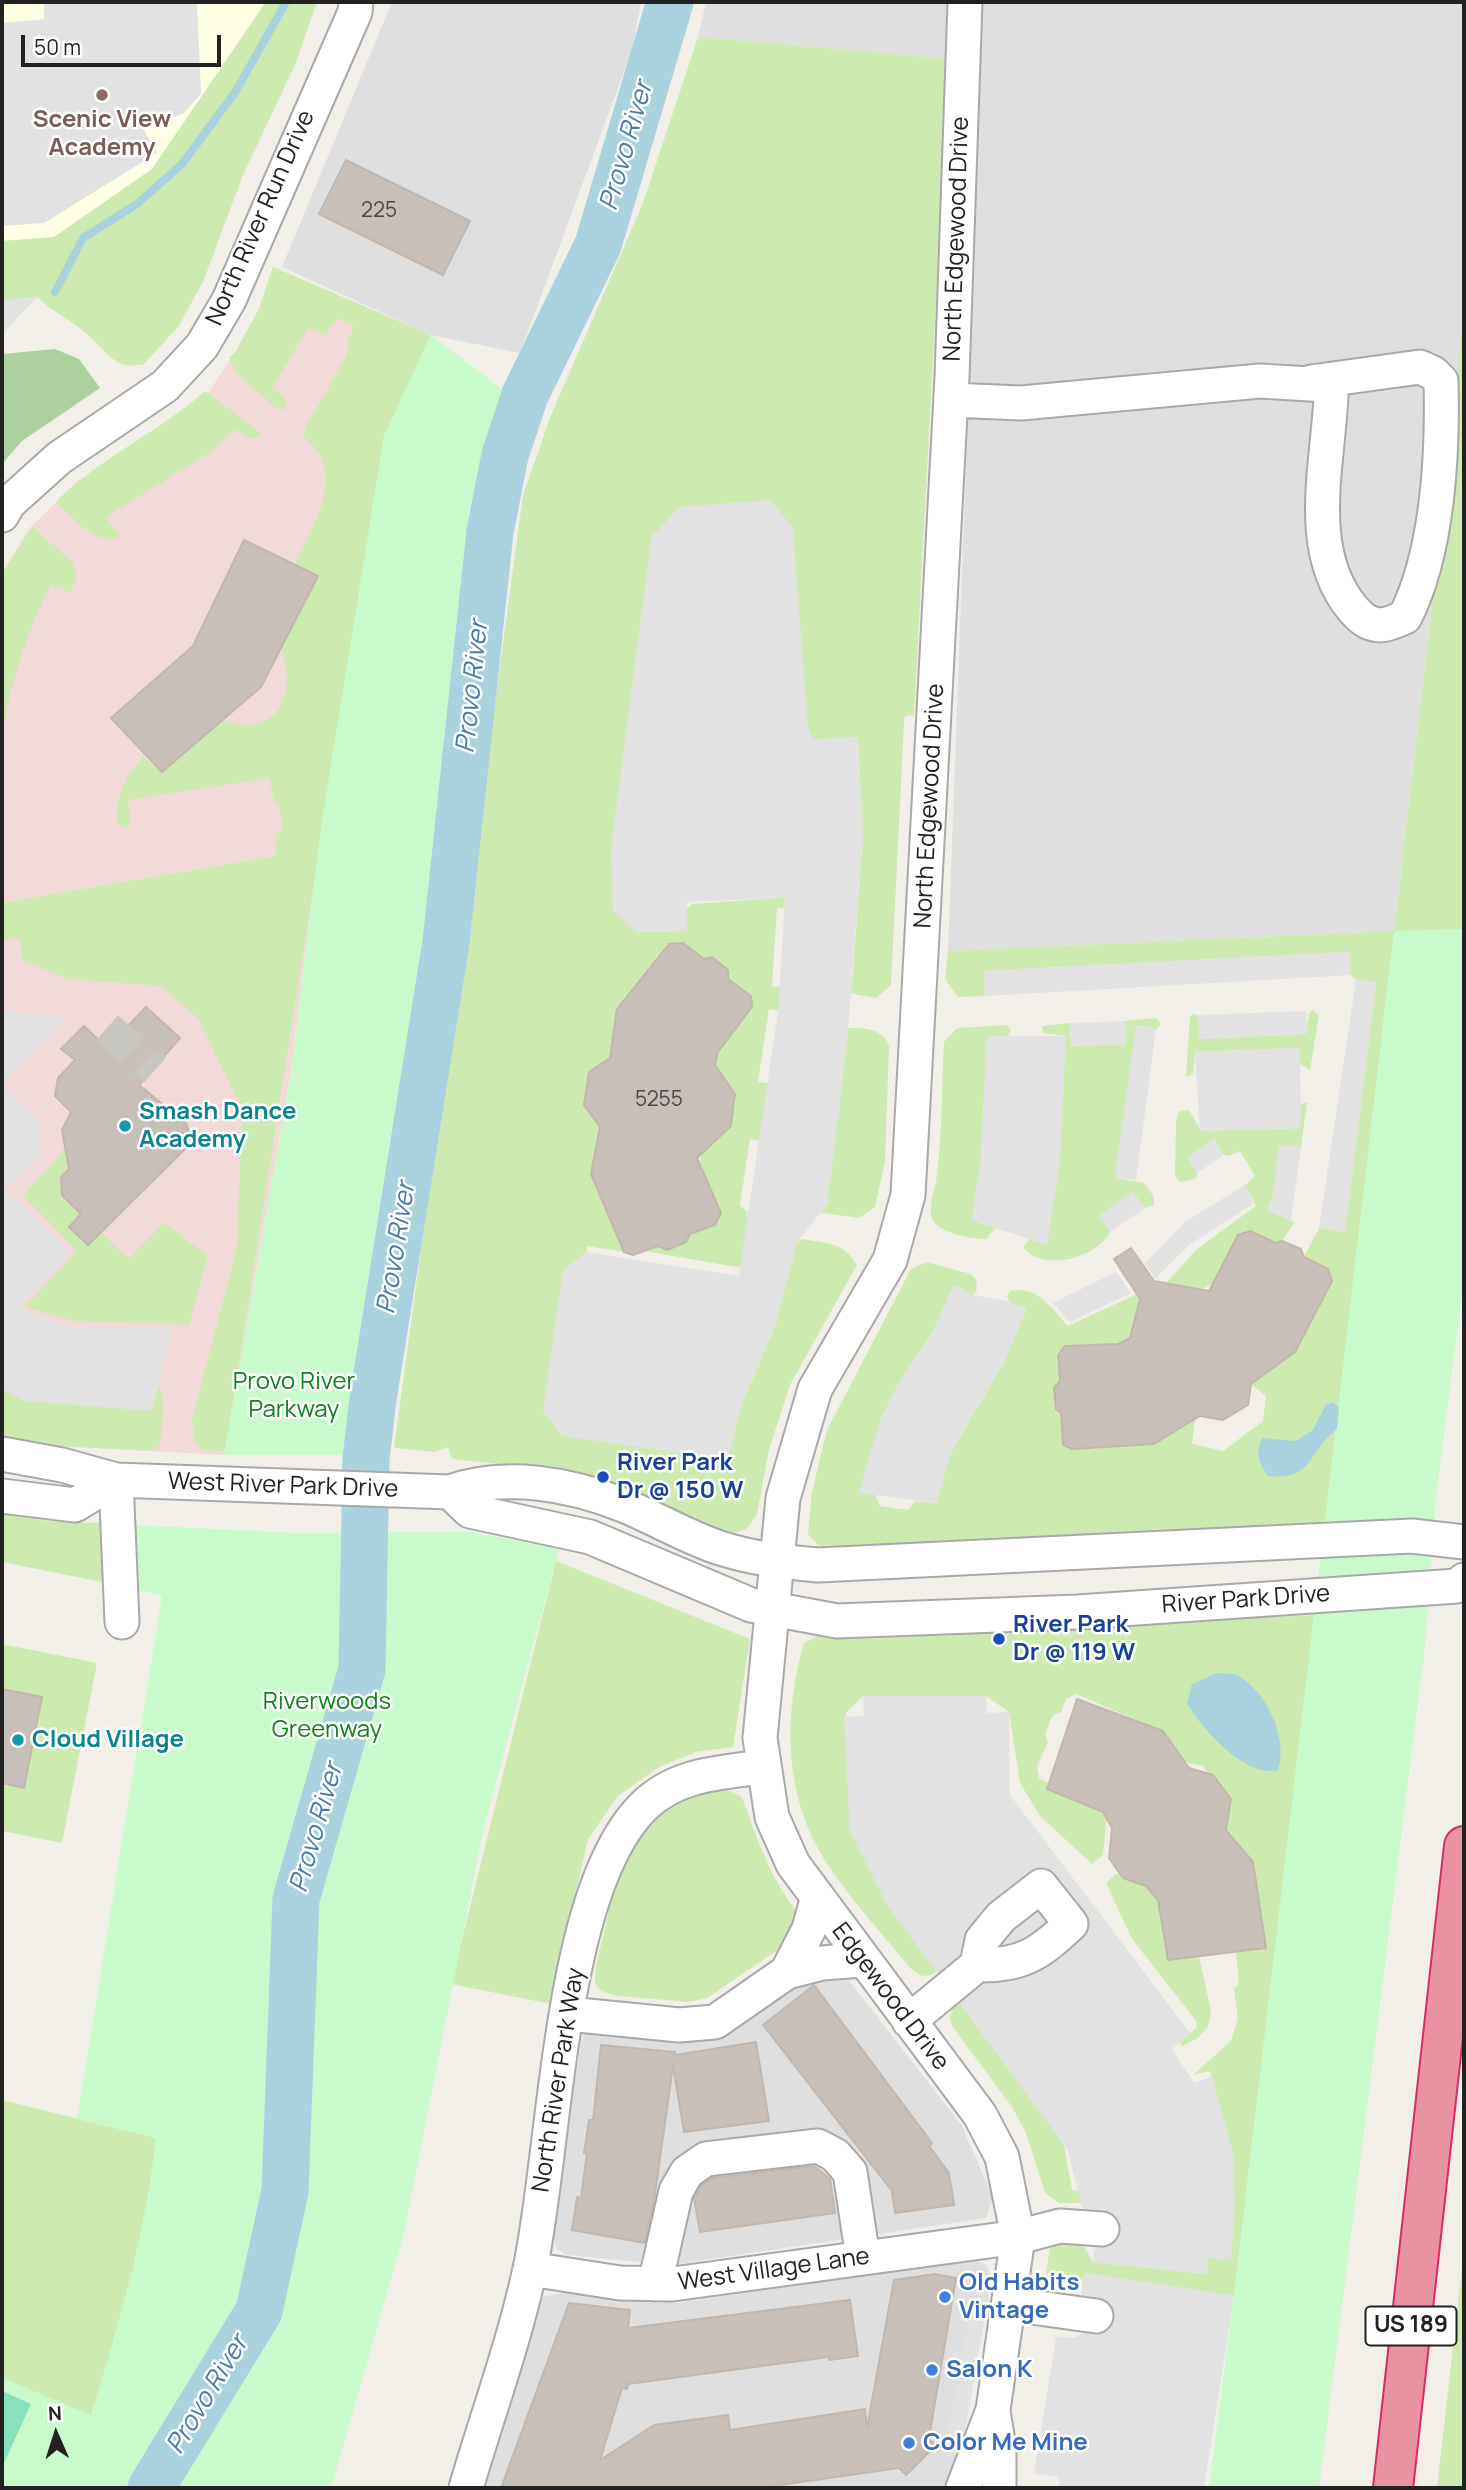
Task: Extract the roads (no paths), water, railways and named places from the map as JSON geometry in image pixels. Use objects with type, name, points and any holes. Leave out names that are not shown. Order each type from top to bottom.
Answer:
[{"type":"highway","name":"US 189","points":[[1393,2488],[1464,1846]]},
{"type":"street","name":"North River Run Drive","points":[[2,515],[9,503],[59,458],[164,386],[202,346],[229,299],[355,12],[356,2]]},
{"type":"street","name":"North Edgewood Drive","points":[[776,1585],[783,1498],[815,1389],[890,1261],[908,1195],[951,400],[964,2]]},
{"type":"street","points":[[951,400],[1021,403],[1247,382],[1311,382],[1420,368],[1433,373],[1441,382],[1440,449],[1430,535],[1418,592],[1405,617],[1381,625],[1364,621],[1342,595],[1328,566],[1323,480],[1331,396],[1326,385],[1311,382]]},
{"type":"street","name":"West River Park Drive","points":[[2,1454],[62,1465],[116,1480],[450,1492],[491,1482],[527,1482],[572,1490],[621,1504],[716,1547],[776,1585]]},
{"type":"street","points":[[2,1496],[75,1505],[116,1480],[122,1622]]},
{"type":"street","points":[[450,1492],[470,1511],[776,1585],[818,1565],[1412,1535],[1464,1542]]},
{"type":"street","name":"River Park Drive","points":[[776,1585],[837,1621],[933,1620],[1457,1586],[1464,1580]]},
{"type":"street","name":"Edgewood Drive","points":[[776,1585],[761,1709],[762,1767],[772,1817],[781,1843],[817,1900],[991,2134],[1008,2177],[1018,2237],[1010,2304],[993,2410],[963,2488]]},
{"type":"street","name":"North River Park Way","points":[[466,2488],[530,2269],[576,1966],[596,1891],[616,1841],[645,1805],[689,1777],[762,1767]]},
{"type":"street","points":[[788,1972],[805,1937],[817,1900]]},
{"type":"street","points":[[568,2014],[679,2025],[715,2022],[788,1972],[822,1963],[862,1961]]},
{"type":"street","points":[[909,2021],[977,1965]]},
{"type":"street","points":[[655,2284],[676,2191],[687,2172],[706,2159],[818,2146],[835,2155],[850,2172],[863,2258]]},
{"type":"street","name":"West Village Lane","points":[[530,2269],[620,2283],[673,2284],[1018,2237],[1060,2225],[1102,2229]]},
{"type":"street","points":[[1010,2304],[1096,2316]]},
{"type":"street","name":"Edgewood Drive","points":[[993,2410],[999,2447],[999,2488]]},
{"type":"water","points":[[1333,1403],[1339,1407],[1337,1429],[1320,1446],[1309,1463],[1294,1474],[1268,1476],[1259,1458],[1262,1438],[1296,1441],[1313,1430],[1326,1404]]},
{"type":"water","points":[[1217,1673],[1239,1676],[1267,1705],[1278,1731],[1278,1770],[1265,1771],[1239,1759],[1213,1737],[1193,1713],[1187,1703],[1192,1684]]},
{"type":"waterway","points":[[55,292],[83,238],[137,204],[182,164],[236,91],[286,2]]},
{"type":"waterway","name":"Provo River","points":[[151,2488],[259,2311],[285,2191],[296,1899],[362,1669],[366,1459],[373,1399],[446,942],[490,532],[505,455],[525,395],[598,245],[670,2]]},
{"type":"tunnel","points":[[107,1028],[155,1070]]},
{"type":"place","name":"Scenic View Academy","points":[[102,95]]},
{"type":"place","name":"Smash Dance Academy","points":[[125,1126]]},
{"type":"place","name":"River Park Dr @ 150 W","points":[[603,1477]]},
{"type":"place","name":"River Park Dr @ 119 W","points":[[999,1639]]},
{"type":"place","name":"Cloud Village","points":[[18,1740]]},
{"type":"place","name":"Old Habits Vintage","points":[[945,2297]]},
{"type":"place","name":"Salon K","points":[[932,2370]]},
{"type":"place","name":"Color Me Mine","points":[[909,2443]]},
{"type":"park label","name":"Provo River Parkway","points":[[294,1396]]},
{"type":"park label","name":"Riverwoods Greenway","points":[[327,1716]]}]
